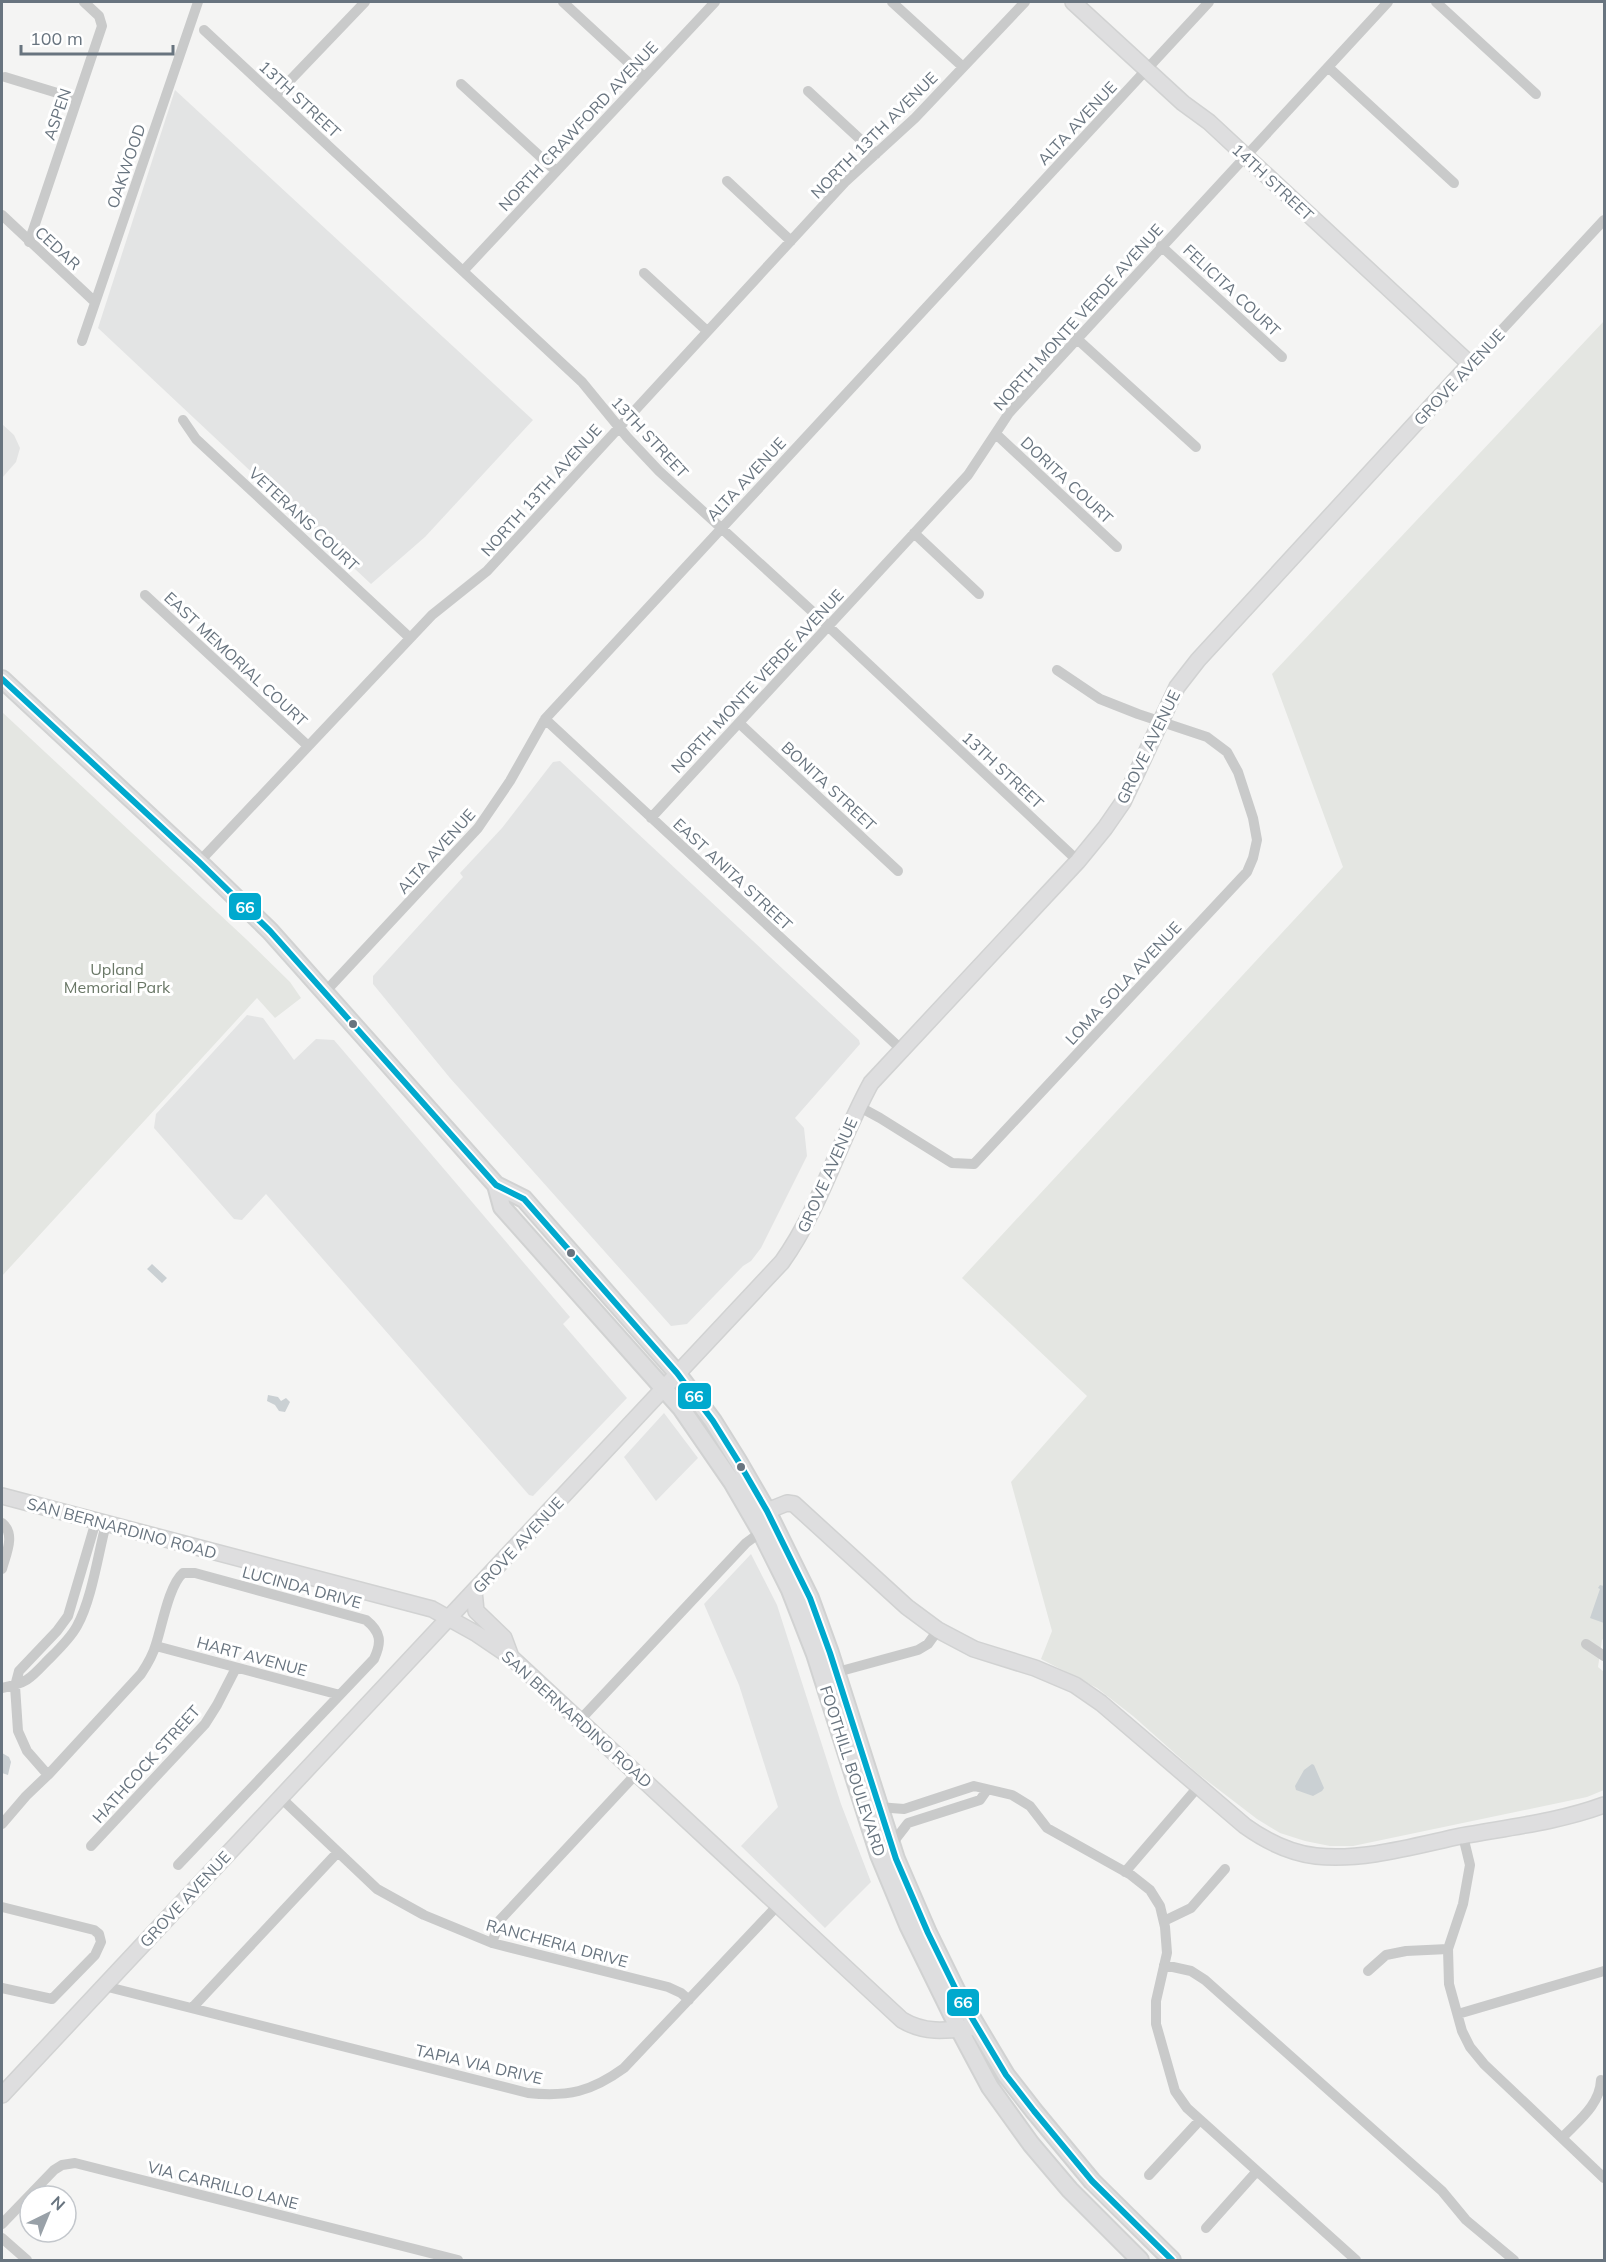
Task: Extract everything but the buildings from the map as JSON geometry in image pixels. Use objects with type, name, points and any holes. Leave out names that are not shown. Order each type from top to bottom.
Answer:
[{"type":"main road","points":[[2,679],[270,931],[496,1185]]},
{"type":"main road","name":"FOOTHILL BOULEVARD","points":[[496,1185],[524,1199],[677,1373],[712,1421],[767,1511],[810,1598],[864,1814],[879,1855],[908,1924],[959,2029],[990,2087],[1031,2144],[1070,2190],[1140,2260]]},
{"type":"main road","name":"FOOTHILL BOULEVARD","points":[[496,1185],[502,1207],[663,1388],[700,1433],[761,1532],[829,1674],[891,1845],[928,1933],[977,2027],[1006,2075],[1068,2153],[1132,2223],[1172,2260]]},
{"type":"street","name":"ASPEN","points":[[29,242],[102,26],[99,16],[84,2]]},
{"type":"street","name":"OAKWOOD","points":[[82,341],[198,2]]},
{"type":"street","points":[[275,96],[364,2]]},
{"type":"street","points":[[563,2],[644,77]]},
{"type":"street","name":"NORTH CRAWFORD AVENUE","points":[[464,270],[715,2]]},
{"type":"street","points":[[892,2],[963,67]]},
{"type":"street","name":"NORTH 13TH AVENUE","points":[[199,862],[409,637],[432,615],[487,571],[845,182],[915,118],[1024,2]]},
{"type":"street","name":"14TH STREET","points":[[1073,2],[1245,156],[1470,364]]},
{"type":"street","name":"ALTA AVENUE","points":[[325,992],[478,828],[510,781],[545,719],[1209,2]]},
{"type":"street","name":"NORTH MONTE VERDE AVENUE","points":[[651,818],[968,475],[1009,413],[1076,338],[1388,2]]},
{"type":"street","points":[[1436,2],[1536,94]]},
{"type":"street","name":"13TH STREET","points":[[204,30],[582,382],[618,427],[659,471],[1078,861]]},
{"type":"street","points":[[1328,67],[1454,183]]},
{"type":"street","points":[[4,76],[77,99]]},
{"type":"street","points":[[461,84],[556,171]]},
{"type":"street","points":[[808,91],[876,154]]},
{"type":"street","points":[[727,182],[791,241]]},
{"type":"street","name":"CEDAR","points":[[2,215],[95,302]]},
{"type":"street","name":"GROVE AVENUE","points":[[2,2095],[782,1262],[796,1241],[858,1106],[871,1083],[1078,861],[1105,828],[1123,802],[1177,687],[1198,660],[1605,220]]},
{"type":"street","name":"FELICITA COURT","points":[[1161,246],[1282,357]]},
{"type":"street","points":[[644,273],[708,331]]},
{"type":"street","points":[[1076,338],[1196,447]]},
{"type":"street","name":"VETERANS COURT","points":[[183,420],[196,439],[409,637]]},
{"type":"street","name":"DORITA COURT","points":[[996,434],[1117,547]]},
{"type":"street","points":[[914,533],[980,594]]},
{"type":"street","name":"EAST MEMORIAL COURT","points":[[145,595],[307,745]]},
{"type":"street","name":"LOMA SOLA AVENUE","points":[[858,1106],[952,1163],[974,1164],[1247,872],[1257,840],[1253,818],[1238,772],[1227,752],[1207,737],[1100,699],[1057,670]]},
{"type":"street","name":"EAST ANITA STREET","points":[[545,719],[902,1050]]},
{"type":"street","name":"BONITA STREET","points":[[740,723],[898,870]]},
{"type":"street","name":"SAN BERNARDINO ROAD","points":[[2,1496],[432,1609],[450,1618],[511,1657],[902,2020],[915,2028],[928,2030],[977,2027]]},
{"type":"street","points":[[767,1511],[788,1503],[800,1508],[892,1593],[938,1630],[974,1649],[1035,1668],[1075,1685],[1101,1703],[1198,1787],[1262,1838],[1302,1854],[1332,1857],[1358,1856],[1557,1819],[1605,1805]]},
{"type":"street","points":[[2,1688],[15,1686],[28,1680],[61,1647],[77,1626],[85,1604],[101,1522]]},
{"type":"street","points":[[2,1523],[8,1529],[10,1537],[2,1569]]},
{"type":"street","points":[[580,1720],[746,1543],[761,1532]]},
{"type":"street","name":"LUCINDA DRIVE","points":[[2,1824],[141,1674],[156,1646],[179,1577],[189,1572],[206,1576],[366,1620],[375,1627],[379,1637],[378,1650],[374,1659],[178,1865]]},
{"type":"street","points":[[474,1592],[476,1611],[504,1638],[511,1657]]},
{"type":"street","points":[[829,1674],[918,1650],[928,1644],[938,1630]]},
{"type":"street","points":[[1586,1644],[1605,1656]]},
{"type":"street","name":"HART AVENUE","points":[[156,1646],[340,1695]]},
{"type":"street","name":"HATHCOCK STREET","points":[[91,1846],[205,1724],[218,1705],[236,1668]]},
{"type":"street","points":[[15,1686],[18,1731],[27,1751],[48,1776]]},
{"type":"street","points":[[492,1943],[500,1920],[637,1773]]},
{"type":"street","points":[[878,1807],[904,1809],[974,1786],[1012,1795],[1030,1806],[1047,1828],[1125,1872],[1150,1890],[1160,1906],[1167,1953],[1156,2001],[1156,2024],[1175,2091],[1187,2108],[1356,2260]]},
{"type":"street","points":[[1125,1872],[1198,1787]]},
{"type":"street","points":[[891,1845],[908,1823],[980,1800],[987,1790]]},
{"type":"street","points":[[961,1791],[966,1805]]},
{"type":"street","name":"RANCHERIA DRIVE","points":[[280,1797],[377,1888],[423,1915],[492,1943],[668,1987],[688,2000]]},
{"type":"street","points":[[904,1809],[908,1823]]},
{"type":"street","points":[[1463,1836],[1470,1864],[1468,1884],[1448,1949],[1449,1984],[1462,2031],[1470,2047],[1484,2064],[1605,2178]]},
{"type":"street","points":[[193,2007],[338,1852]]},
{"type":"street","points":[[1164,1921],[1191,1908],[1225,1869]]},
{"type":"street","name":"TAPIA VIA DRIVE","points":[[104,1986],[528,2093],[552,2095],[574,2093],[596,2086],[624,2068],[779,1904]]},
{"type":"street","points":[[2,1907],[94,1930],[101,1942],[95,1955],[52,1999],[2,1988]]},
{"type":"street","points":[[1368,1971],[1386,1955],[1406,1951],[1448,1949]]},
{"type":"street","points":[[1164,1965],[1191,1971],[1205,1980],[1442,2191],[1466,2220],[1514,2260]]},
{"type":"street","points":[[1458,2014],[1605,1971]]},
{"type":"street","points":[[1562,2138],[1595,2102],[1601,2090],[1601,2080]]},
{"type":"street","points":[[1149,2175],[1200,2120]]},
{"type":"street","name":"VIA CARRILLO LANE","points":[[2,2224],[54,2170],[62,2165],[75,2163],[458,2260]]},
{"type":"street","points":[[1206,2228],[1257,2171]]},
{"type":"street","points":[[2,2238],[27,2260]]},
{"type":"shaded area","points":[[175,90],[533,420],[425,537],[371,584],[98,328]]},
{"type":"shaded area","points":[[2,424],[14,435],[20,448],[16,462],[2,478]]},
{"type":"shaded area","points":[[560,761],[859,1040],[860,1044],[795,1118],[804,1128],[807,1156],[761,1248],[751,1261],[743,1266],[687,1324],[671,1326],[450,1078],[373,984],[373,976],[463,877],[460,873],[502,828],[553,762]]},
{"type":"shaded area","points":[[247,1015],[263,1018],[294,1060],[316,1039],[334,1040],[570,1317],[563,1324],[627,1398],[533,1496],[529,1495],[266,1194],[242,1220],[234,1219],[154,1128],[156,1114]]},
{"type":"shaded area","points":[[152,1264],[167,1278],[162,1283],[147,1269]]},
{"type":"shaded area","points":[[268,1395],[278,1397],[281,1401],[286,1398],[290,1402],[285,1412],[279,1411],[275,1405],[267,1401]]},
{"type":"shaded area","points":[[664,1413],[698,1458],[656,1501],[624,1457]]},
{"type":"shaded area","points":[[751,1554],[777,1605],[841,1804],[871,1882],[825,1928],[741,1846],[778,1807],[739,1685],[704,1604]]},
{"type":"shaded area","points":[[1600,1585],[1604,1586],[1604,1623],[1590,1618]]},
{"type":"shaded area","points":[[2,1753],[9,1757],[11,1762],[8,1775],[2,1773]]},
{"type":"shaded area","points":[[1312,1764],[1324,1788],[1313,1796],[1296,1790],[1295,1786],[1304,1770]]},
{"type":"green space","points":[[1604,321],[1604,1638],[1598,1667],[1604,1672],[1604,1790],[1587,1797],[1353,1846],[1330,1846],[1280,1833],[1257,1819],[1197,1773],[1133,1716],[1097,1688],[1041,1659],[1052,1631],[1011,1482],[1087,1396],[962,1278],[1343,867],[1272,674]]},
{"type":"green space","name":"Upland Memorial Park","points":[[2,712],[246,939],[290,982],[301,998],[275,1018],[257,998],[2,1276]]},
{"type":"transit line","name":"66","points":[[2,679],[270,931],[496,1185],[524,1199],[677,1373],[713,1421],[767,1511],[810,1598],[896,1859],[928,1933],[960,1998],[1006,2075],[1034,2111],[1092,2181],[1172,2260]]}]
